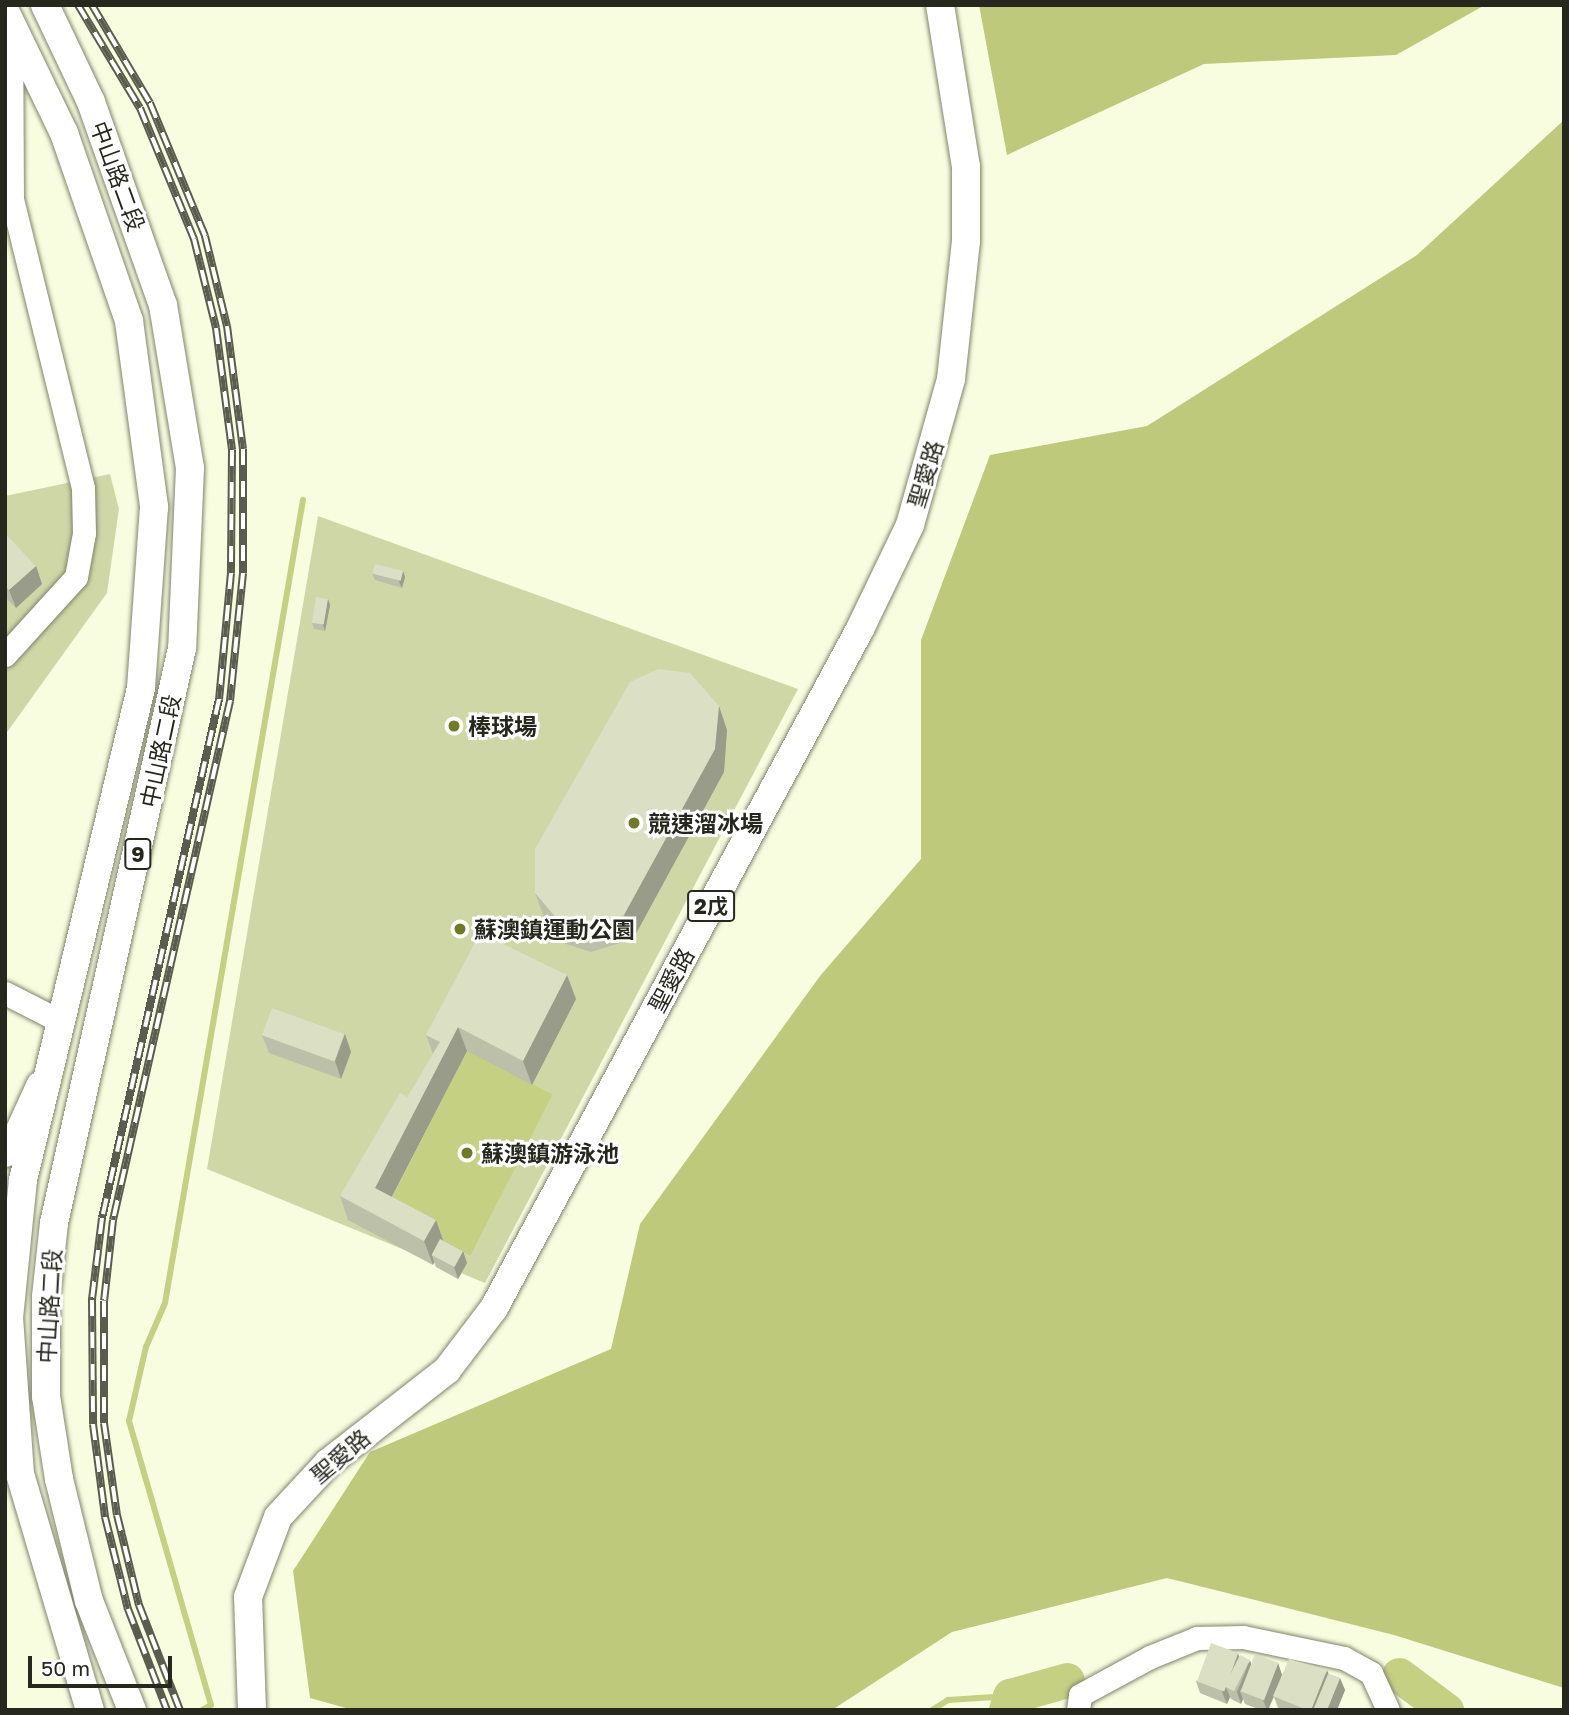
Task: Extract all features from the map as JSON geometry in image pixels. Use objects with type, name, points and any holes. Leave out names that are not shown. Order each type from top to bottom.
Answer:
[{"type":"main road","points":[[8,16],[34,5]]},
{"type":"main road","name":"中山路二段","points":[[45,5],[91,102],[163,305],[190,468],[182,648],[54,1223],[46,1297],[46,1395],[61,1490],[89,1601],[132,1710]]},
{"type":"main road","name":"聖愛路","points":[[252,1710],[248,1597],[278,1517],[328,1464],[447,1370],[494,1308],[860,629],[910,525],[951,379],[966,241],[966,167],[940,5]]},
{"type":"main road","name":"中山路二段","points":[[8,16],[64,133],[129,321],[154,507],[141,688],[23,1180],[9,1317],[13,1406],[20,1474],[90,1710]]},
{"type":"street","points":[[5,655],[76,577],[84,533],[83,488],[12,200],[8,16]]},
{"type":"street","points":[[5,993],[59,1033],[5,1155]]},
{"type":"street","points":[[1078,1710],[1080,1695],[1150,1657],[1197,1639],[1243,1637],[1344,1658],[1371,1673],[1388,1710]]},
{"type":"shaded area","points":[[979,5],[1485,5],[1396,55],[1204,64],[1007,155]]},
{"type":"shaded area","points":[[1564,120],[1564,1688],[1394,1635],[1167,1578],[952,1632],[832,1710],[353,1710],[310,1698],[293,1571],[370,1452],[611,1349],[640,1224],[820,976],[921,859],[921,640],[990,455],[1147,426],[1417,255]]},
{"type":"shaded area","points":[[110,474],[119,509],[107,593],[5,735],[5,496]]},
{"type":"shaded area","name":"蘇澳鎮運動公園","points":[[318,516],[798,689],[485,1283],[207,1169]]},
{"type":"shaded area","name":"蘇澳鎮游泳池","points":[[467,1051],[553,1095],[470,1256],[385,1212]]},
{"type":"building","points":[[5,533],[36,566],[9,590],[5,586]]},
{"type":"building","points":[[375,564],[403,571],[401,581],[373,574]]},
{"type":"building","points":[[316,597],[328,599],[324,625],[312,623]]},
{"type":"building","name":"競速溜冰場","points":[[658,669],[690,673],[719,706],[715,749],[624,915],[582,929],[558,920],[535,893],[535,849],[630,682]]},
{"type":"building","points":[[480,933],[567,975],[523,1061],[458,1027],[375,1188],[436,1220],[424,1241],[340,1196],[400,1093],[407,1097],[440,1042],[426,1035]]},
{"type":"building","points":[[272,1008],[344,1034],[334,1062],[262,1035]]},
{"type":"building","points":[[440,1239],[463,1251],[455,1267],[432,1255]]},
{"type":"building","points":[[1211,1643],[1238,1653],[1224,1691],[1197,1682]]},
{"type":"building","points":[[1255,1654],[1278,1663],[1264,1700],[1241,1691]]},
{"type":"building","points":[[1240,1655],[1250,1660],[1234,1691],[1224,1686]]},
{"type":"building","points":[[1289,1659],[1327,1670],[1311,1710],[1273,1696]]},
{"type":"building","points":[[1328,1674],[1340,1678],[1327,1710],[1318,1710],[1314,1708]]},
{"type":"waterway","points":[[202,1710],[211,1705],[129,1421],[146,1347],[165,1303],[303,500]]},
{"type":"waterway","points":[[1399,1675],[1446,1710]]},
{"type":"waterway","points":[[1006,1710],[1010,1696],[1067,1680]]},
{"type":"waterway","points":[[932,1710],[948,1700],[1010,1696]]},
{"type":"railway","points":[[78,5],[140,108],[194,239],[216,328],[232,450],[231,573],[219,699],[102,1218],[92,1300],[93,1424],[105,1517],[128,1609],[167,1710]]},
{"type":"railway","points":[[92,5],[150,103],[205,236],[227,326],[243,449],[243,573],[230,701],[113,1220],[104,1301],[104,1423],[117,1515],[139,1605],[180,1710]]},
{"type":"place","name":"棒球場","points":[[454,726]]},
{"type":"place","name":"競速溜冰場","points":[[634,823]]},
{"type":"place","name":"蘇澳鎮運動公園","points":[[460,929]]},
{"type":"place","name":"蘇澳鎮游泳池","points":[[467,1153]]}]
